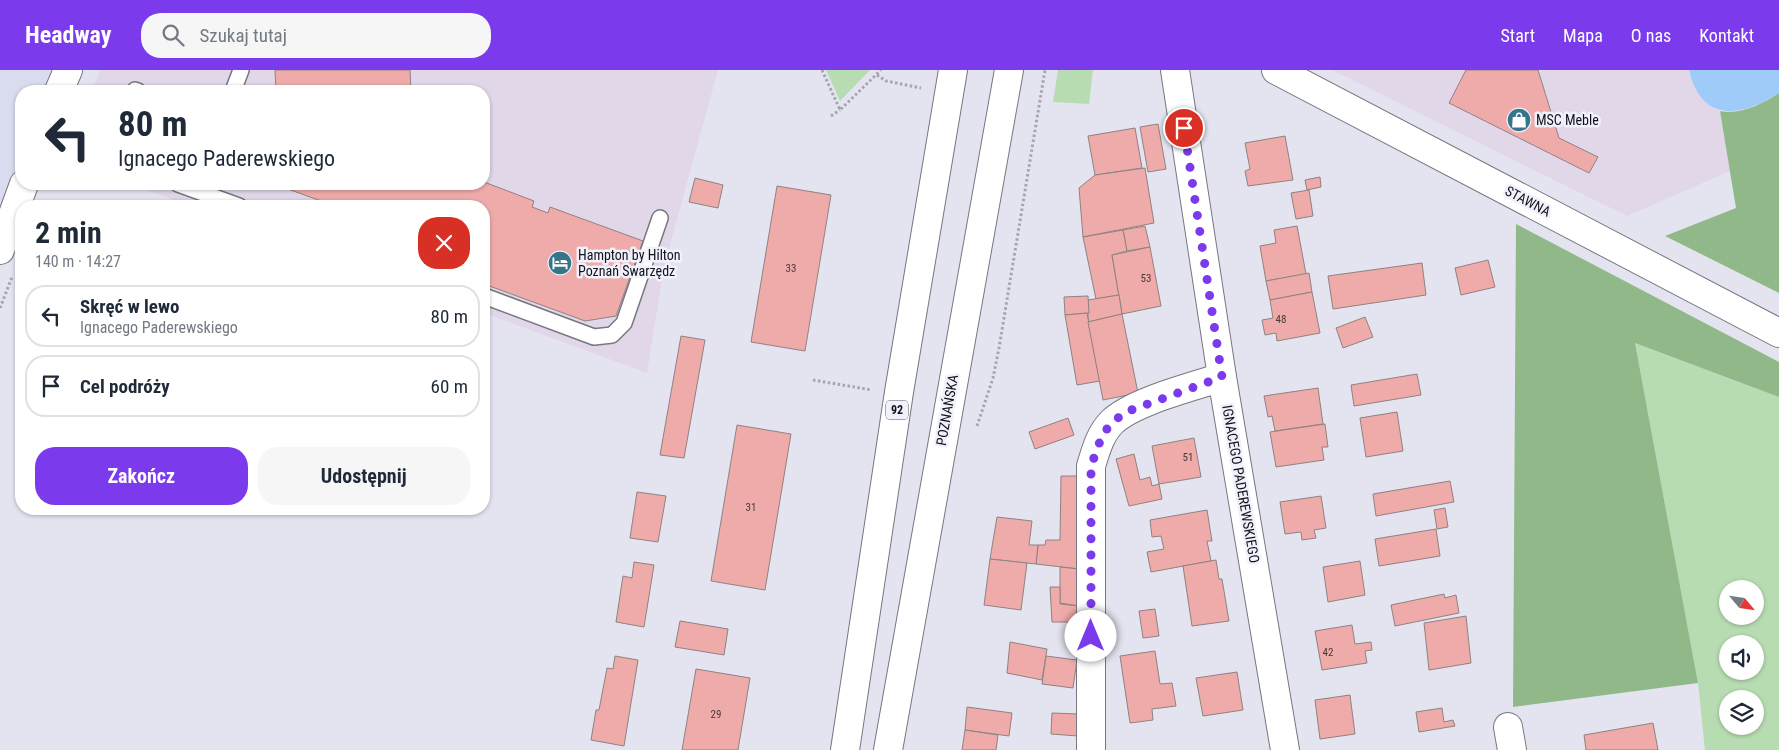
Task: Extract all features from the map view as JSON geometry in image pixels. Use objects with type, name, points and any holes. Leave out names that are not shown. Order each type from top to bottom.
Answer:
[{"type":"street","points":[[62,85],[68,70]]},
{"type":"street","name":"92","points":[[845,750],[899,392],[953,70]]},
{"type":"street","points":[[1001,70],[1003,103]]},
{"type":"street","name":"POZNAŃSKA","points":[[888,750],[1009,70]]},
{"type":"street","points":[[1003,103],[1014,70]]},
{"type":"street","name":"IGNACEGO PADEREWSKIEGO","points":[[1175,70],[1222,377],[1285,750]]},
{"type":"street","name":"STAWNA","points":[[1276,70],[1779,333]]},
{"type":"street","points":[[0,250],[15,209]]},
{"type":"street","points":[[1091,750],[1091,466],[1096,448],[1107,428],[1123,413],[1222,377]]},
{"type":"lane","points":[[235,85],[241,70]]},
{"type":"lane","points":[[204,190],[226,200]]},
{"type":"lane","points":[[490,298],[594,337],[612,335],[624,323],[660,218]]},
{"type":"path","points":[[822,70],[840,110]]},
{"type":"path","points":[[831,116],[840,110],[881,70]]},
{"type":"path","points":[[877,75],[886,81],[926,89]]},
{"type":"path","points":[[0,308],[12,275]]},
{"type":"path","points":[[813,380],[875,390]]},
{"type":"shaded area","points":[[0,70],[53,70],[47,85],[15,85],[15,168],[0,209]]},
{"type":"shaded area","points":[[100,70],[718,70],[664,267],[647,373],[490,315],[490,200],[174,200],[146,190],[490,190],[490,85],[94,85]]},
{"type":"shaded area","points":[[1332,70],[1689,70],[1691,78],[1707,103],[1720,111],[1730,171],[1627,216]]},
{"type":"green space","points":[[826,70],[870,70],[840,101]]},
{"type":"green space","points":[[1058,70],[1093,70],[1089,104],[1053,102]]},
{"type":"green space","points":[[1779,93],[1779,293],[1665,236],[1736,208],[1720,111],[1743,110],[1758,105]]},
{"type":"green space","points":[[1516,224],[1779,362],[1779,397],[1635,343],[1698,683],[1513,707]]},
{"type":"green space","points":[[1635,343],[1779,397],[1779,750],[1705,750],[1698,683]]},
{"type":"water","points":[[1689,70],[1779,70],[1779,93],[1751,107],[1737,111],[1725,111],[1713,107],[1703,100],[1695,87]]},
{"type":"building","points":[[275,70],[410,70],[411,85],[276,85]]},
{"type":"building","name":"MSC Meble","points":[[1466,70],[1538,70],[1559,138],[1598,157],[1589,173],[1449,103]]},
{"type":"building","points":[[1158,124],[1166,169],[1148,172],[1140,127]]},
{"type":"building","points":[[1135,128],[1142,168],[1095,175],[1088,136]]},
{"type":"building","points":[[1285,136],[1293,180],[1248,186],[1245,171],[1250,169],[1245,143]]},
{"type":"building","points":[[1145,168],[1154,223],[1083,237],[1079,188],[1095,175]]},
{"type":"building","points":[[1320,177],[1321,187],[1307,190],[1305,180]]},
{"type":"building","points":[[695,178],[723,185],[718,208],[689,202]]},
{"type":"building","name":"Hampton by Hilton Poznań Swarzędz","points":[[490,184],[534,201],[532,207],[548,213],[550,207],[643,241],[616,316],[585,321],[490,286],[490,200],[318,200],[291,190],[490,190]]},
{"type":"building","points":[[777,186],[831,195],[805,351],[751,342]]},
{"type":"building","points":[[1309,190],[1313,216],[1296,219],[1291,193]]},
{"type":"building","points":[[1145,226],[1150,247],[1127,251],[1123,230]]},
{"type":"building","points":[[1297,226],[1306,274],[1266,281],[1260,246],[1276,243],[1274,230]]},
{"type":"building","points":[[1123,230],[1127,251],[1112,255],[1119,295],[1096,299],[1083,237]]},
{"type":"building","points":[[1150,247],[1161,306],[1122,314],[1112,255]]},
{"type":"building","points":[[1488,260],[1495,287],[1461,295],[1455,268]]},
{"type":"building","points":[[1422,263],[1426,295],[1333,309],[1328,276]]},
{"type":"building","points":[[1309,273],[1312,292],[1270,300],[1266,281]]},
{"type":"building","points":[[1312,292],[1320,333],[1277,341],[1276,333],[1265,335],[1262,320],[1273,318],[1270,300]]},
{"type":"building","points":[[1119,295],[1122,314],[1088,322],[1088,300]]},
{"type":"building","points":[[1088,296],[1089,313],[1065,315],[1064,297]]},
{"type":"building","points":[[1087,313],[1100,381],[1077,385],[1065,315]]},
{"type":"building","points":[[1122,314],[1138,393],[1103,400],[1088,322]]},
{"type":"building","points":[[1365,317],[1373,337],[1343,348],[1336,328]]},
{"type":"building","points":[[681,336],[705,340],[684,458],[660,455]]},
{"type":"building","points":[[1417,374],[1421,395],[1354,406],[1351,385]]},
{"type":"building","points":[[1318,388],[1323,424],[1275,431],[1272,416],[1268,417],[1264,396]]},
{"type":"building","points":[[1397,412],[1403,451],[1366,457],[1360,418]]},
{"type":"building","points":[[1068,418],[1074,435],[1035,449],[1029,432]]},
{"type":"building","points":[[1325,424],[1328,447],[1322,447],[1324,460],[1276,467],[1270,432]]},
{"type":"building","points":[[737,425],[791,434],[765,590],[711,581]]},
{"type":"building","points":[[1194,438],[1201,477],[1159,484],[1152,446]]},
{"type":"building","points":[[1134,454],[1140,480],[1150,477],[1152,486],[1159,484],[1162,499],[1129,506],[1116,459]]},
{"type":"building","points":[[1061,476],[1081,476],[1079,569],[1036,564],[1038,545],[1045,545],[1046,540],[1060,540]]},
{"type":"building","points":[[1450,481],[1454,502],[1376,516],[1373,494]]},
{"type":"building","points":[[637,492],[666,496],[658,542],[630,538]]},
{"type":"building","points":[[1321,496],[1326,528],[1314,530],[1316,538],[1302,540],[1301,532],[1285,534],[1280,502]]},
{"type":"building","points":[[1445,508],[1448,527],[1437,529],[1434,510]]},
{"type":"building","points":[[1207,510],[1212,541],[1207,541],[1211,561],[1151,572],[1147,552],[1164,549],[1161,536],[1152,537],[1150,520]]},
{"type":"building","points":[[997,517],[1032,521],[1029,545],[1038,545],[1036,564],[990,559]]},
{"type":"building","points":[[1436,529],[1440,556],[1379,566],[1375,539]]},
{"type":"building","points":[[990,559],[1027,563],[1021,610],[984,605]]},
{"type":"building","points":[[1216,560],[1219,579],[1222,579],[1229,621],[1192,626],[1183,566]]},
{"type":"building","points":[[1360,561],[1365,595],[1328,602],[1323,567]]},
{"type":"building","points":[[634,562],[654,565],[644,627],[616,622],[623,576],[632,578]]},
{"type":"building","points":[[1060,567],[1079,569],[1079,606],[1060,603]]},
{"type":"building","points":[[1050,587],[1060,587],[1060,604],[1079,606],[1079,622],[1052,622]]},
{"type":"building","points":[[1444,594],[1445,598],[1456,595],[1459,613],[1395,626],[1391,605]]},
{"type":"building","points":[[1155,609],[1159,636],[1143,638],[1139,611]]},
{"type":"building","points":[[1466,616],[1471,663],[1429,670],[1424,623]]},
{"type":"building","points":[[680,621],[728,629],[724,655],[675,647]]},
{"type":"building","points":[[1352,625],[1355,644],[1371,642],[1372,650],[1365,651],[1367,663],[1322,670],[1315,631]]},
{"type":"building","points":[[1010,642],[1047,649],[1042,680],[1007,673]]},
{"type":"building","points":[[1155,651],[1160,684],[1172,683],[1176,706],[1152,709],[1153,720],[1130,723],[1120,656]]},
{"type":"building","points":[[615,656],[638,660],[624,746],[591,740],[596,710],[599,710],[607,668],[613,669]]},
{"type":"building","points":[[1046,656],[1077,660],[1073,688],[1042,684]]},
{"type":"building","points":[[696,669],[750,678],[738,750],[682,750]]},
{"type":"building","points":[[1237,672],[1243,710],[1203,716],[1196,678]]},
{"type":"building","points":[[1350,695],[1355,734],[1320,739],[1315,700]]},
{"type":"building","points":[[967,707],[1012,713],[1009,736],[965,730]]},
{"type":"building","points":[[1442,708],[1444,722],[1453,720],[1455,726],[1419,732],[1416,712]]},
{"type":"building","points":[[1052,713],[1078,714],[1078,736],[1051,734]]},
{"type":"building","points":[[1653,723],[1658,750],[1586,750],[1584,735]]},
{"type":"building","points":[[965,730],[998,735],[996,750],[962,750]]},
{"type":"place","name":"MSC Meble","points":[[1519,120]]},
{"type":"place","name":"Hampton by Hilton Poznań Swarzędz","points":[[560,263]]},
{"type":"route","points":[[1091,636],[1091,466],[1103,433],[1123,413],[1222,377],[1184,128]]}]
